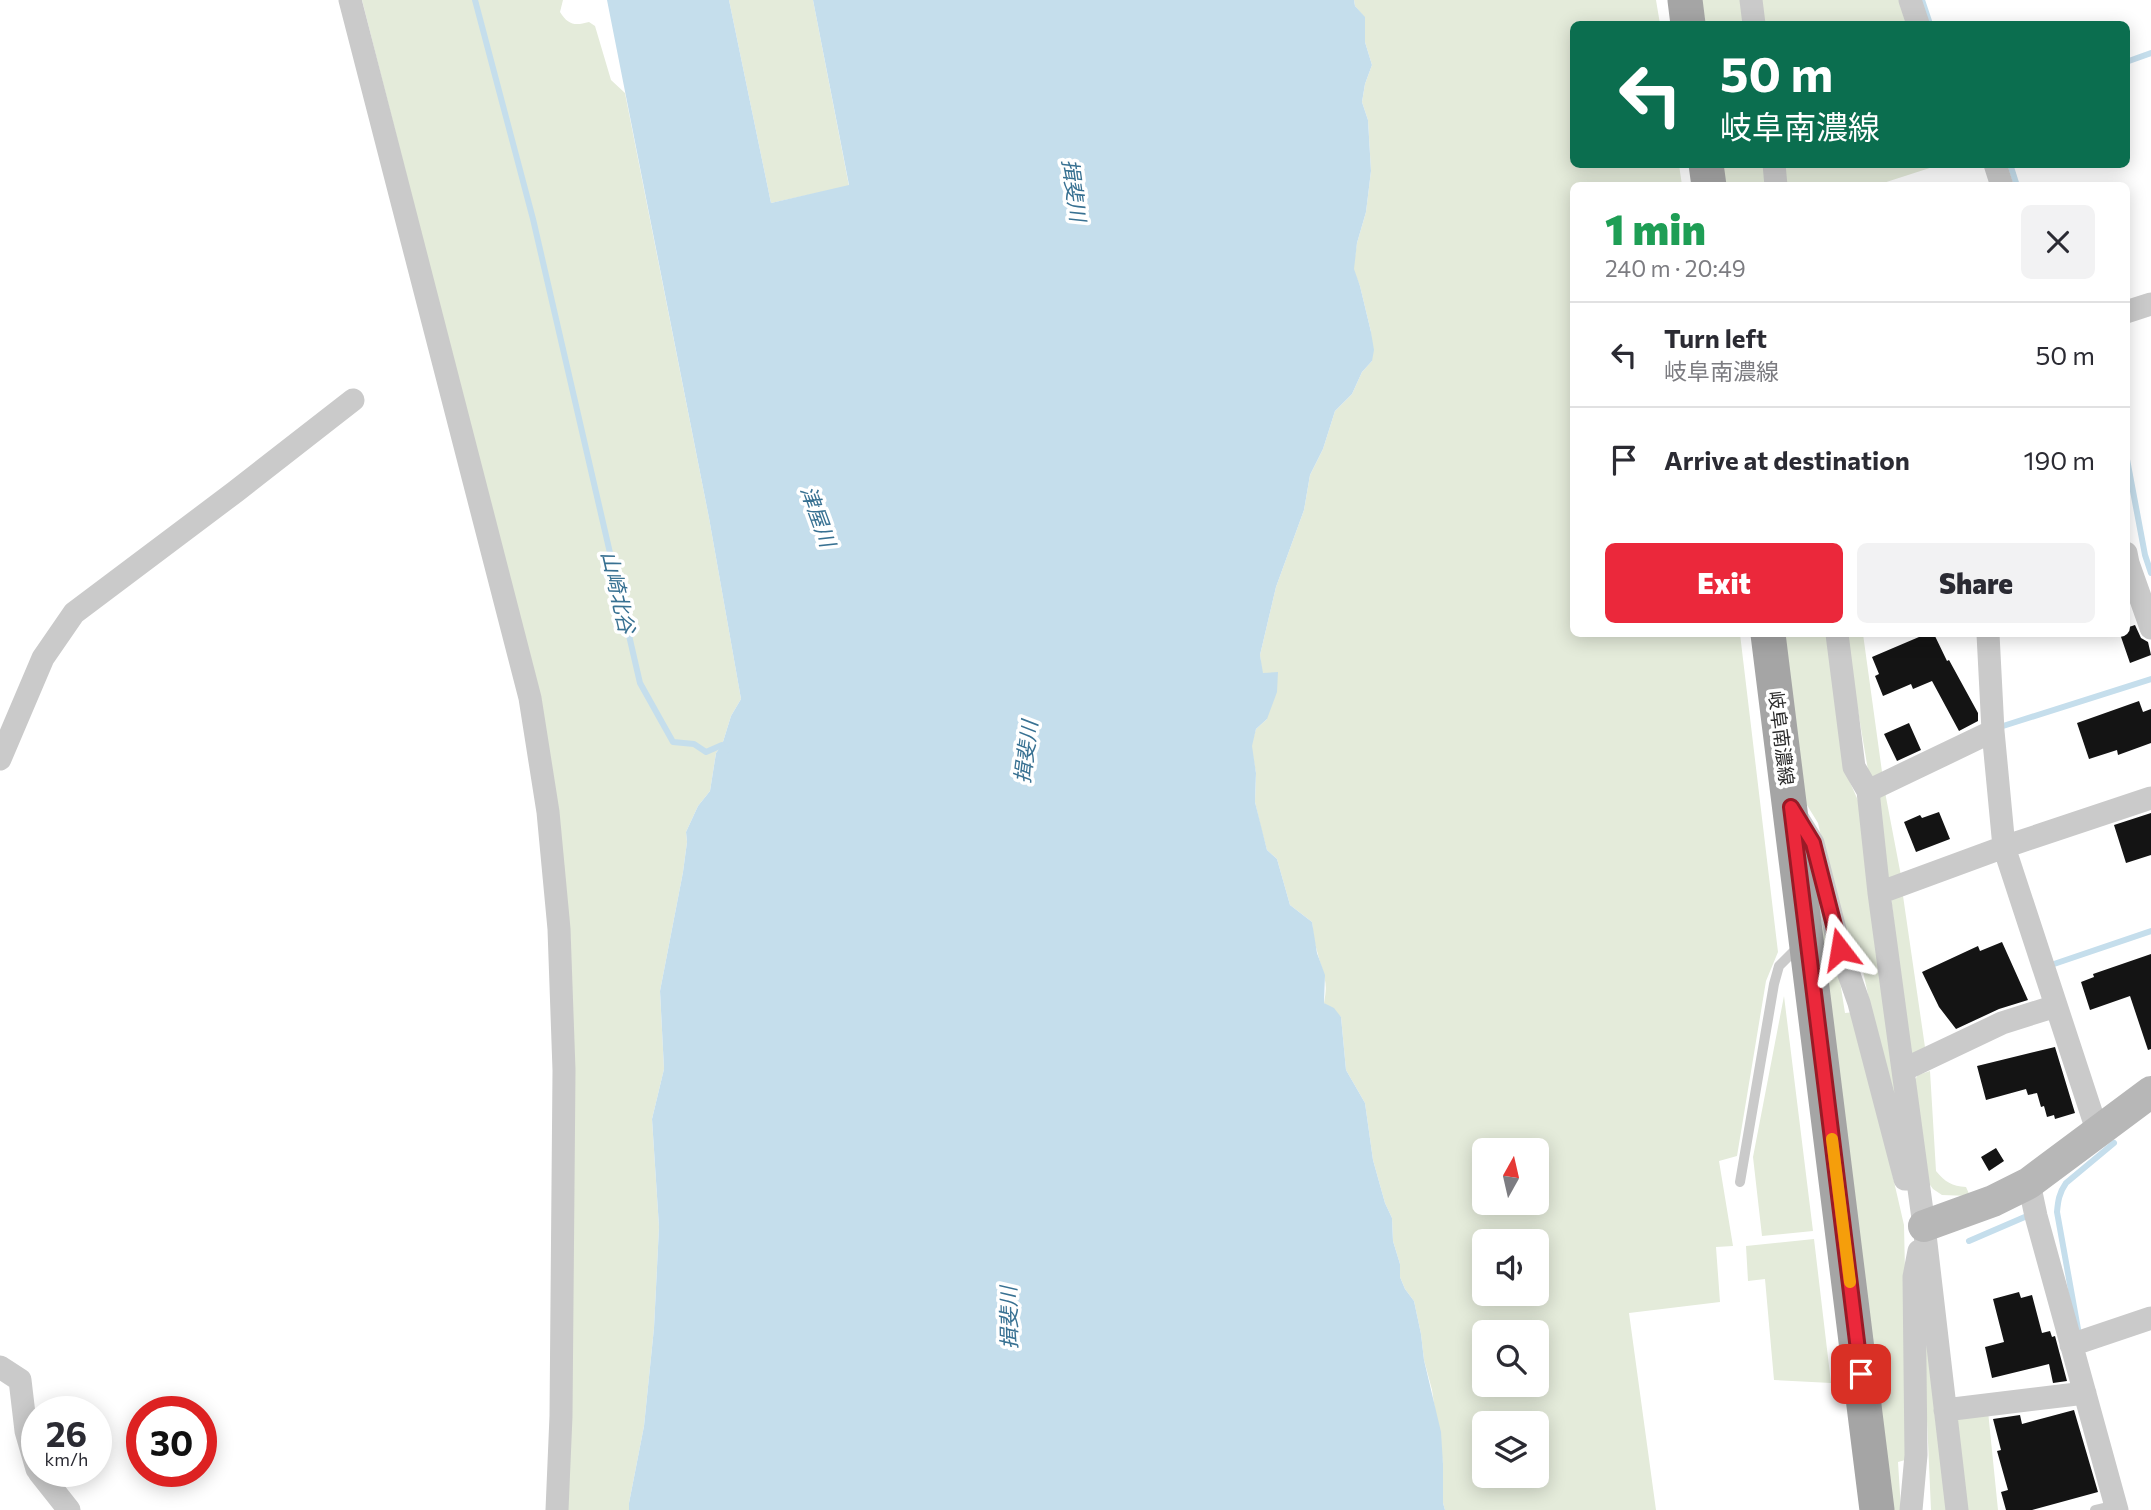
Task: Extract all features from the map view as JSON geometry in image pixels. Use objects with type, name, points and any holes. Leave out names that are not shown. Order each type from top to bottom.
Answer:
[{"type":"main road","points":[[1685,0],[1688,21]]},
{"type":"main road","name":"岐阜南濃線","points":[[1768,637],[1877,1510]]},
{"type":"street","points":[[350,0],[530,698],[548,812],[559,929],[564,1070],[558,1510]]},
{"type":"street","points":[[1751,0],[1754,21]]},
{"type":"street","points":[[1909,0],[1917,21]]},
{"type":"street","points":[[2130,311],[2151,304]]},
{"type":"street","points":[[0,759],[43,658],[74,613],[353,400]]},
{"type":"street","points":[[2130,568],[2151,628]]},
{"type":"street","points":[[1837,637],[1854,766],[1868,791],[1879,893],[1924,1226],[1957,1510]]},
{"type":"street","points":[[1987,637],[2004,847],[2097,1130]]},
{"type":"street","points":[[1868,791],[1993,731]]},
{"type":"street","points":[[1879,893],[2004,847],[2151,798]]},
{"type":"street","points":[[1791,807],[1813,843],[1840,949],[1859,1003],[1905,1179],[1924,1226],[1914,1277],[1916,1455],[1911,1510]]},
{"type":"street","points":[[1903,1070],[2002,1023],[2056,1006]]},
{"type":"street","points":[[1924,1226],[1993,1201],[2029,1183],[2151,1092]]},
{"type":"street","points":[[2029,1183],[2084,1393],[2109,1508]]},
{"type":"street","points":[[2071,1345],[2151,1318]]},
{"type":"street","points":[[0,1367],[20,1380],[22,1396]]},
{"type":"street","points":[[1945,1410],[2084,1393]]},
{"type":"street","points":[[51,1487],[69,1510]]},
{"type":"lane","points":[[1740,1182],[1774,984],[1779,966],[1807,939]]},
{"type":"green space","points":[[362,0],[563,0],[560,12],[566,20],[576,24],[589,22],[595,26],[611,80],[625,93],[709,518],[741,699],[716,753],[710,791],[698,806],[686,832],[683,872],[660,991],[664,1069],[652,1119],[659,1227],[654,1328],[644,1426],[629,1510],[566,1510],[575,1087],[570,935],[537,691]]},
{"type":"green space","points":[[729,0],[813,0],[849,186],[771,203]]},
{"type":"green space","points":[[1354,0],[1656,0],[1660,21],[1570,21],[1570,168],[1679,168],[1682,182],[1570,182],[1570,637],[1740,637],[1778,952],[1766,981],[1737,1156],[1719,1161],[1733,1246],[1716,1247],[1720,1302],[1629,1313],[1656,1510],[1445,1510],[1443,1464],[1421,1334],[1414,1301],[1400,1277],[1392,1218],[1373,1160],[1365,1103],[1346,1070],[1341,1017],[1324,1003],[1325,982],[1312,922],[1290,905],[1277,859],[1267,850],[1255,802],[1256,773],[1251,746],[1256,729],[1267,719],[1260,655],[1276,587],[1304,510],[1310,475],[1323,449],[1335,411],[1352,394],[1362,372],[1372,361],[1371,332],[1353,269],[1366,212],[1371,171],[1368,120],[1362,102],[1372,65],[1365,42],[1365,18],[1355,6]]},
{"type":"green space","points":[[1702,0],[1744,0],[1747,21],[1705,21]]},
{"type":"green space","points":[[1760,0],[1901,0],[1908,21],[1763,21]]},
{"type":"green space","points":[[1723,168],[1766,168],[1768,182],[1725,182]]},
{"type":"green space","points":[[1783,168],[1930,168],[1886,182],[1785,182]]},
{"type":"green space","points":[[1781,637],[1828,637],[1846,773],[1860,805],[1907,1174],[1859,953],[1848,954],[1818,823],[1802,797]]},
{"type":"green space","points":[[1846,637],[1863,637],[1883,779],[1869,776]]},
{"type":"green space","points":[[1885,792],[1902,881],[1885,878],[1878,794]]},
{"type":"green space","points":[[1811,853],[1833,937],[1845,1013],[1855,1012],[1904,1225],[1909,1459],[1898,1462],[1901,1510],[1889,1510]]},
{"type":"green space","points":[[1902,889],[1926,1054],[1910,1058],[1891,897]]},
{"type":"green space","points":[[1784,996],[1813,1231],[1762,1236],[1753,1157]]},
{"type":"green space","points":[[1930,1071],[1936,1171],[1949,1183],[1966,1187],[1970,1196],[1942,1195],[1933,1189],[1922,1174],[1911,1085],[1918,1075]]},
{"type":"green space","points":[[1814,1239],[1831,1383],[1774,1380],[1765,1279],[1748,1281],[1746,1246]]},
{"type":"green space","points":[[1921,1283],[1950,1510],[1931,1510]]},
{"type":"green space","points":[[1988,1411],[1998,1510],[1963,1510],[1953,1423],[1962,1414]]},
{"type":"water","points":[[607,0],[729,0],[771,203],[849,185],[813,0],[1354,0],[1355,6],[1365,17],[1365,42],[1372,65],[1362,102],[1368,120],[1371,171],[1354,269],[1374,350],[1372,361],[1362,372],[1352,394],[1335,411],[1323,449],[1310,475],[1304,510],[1276,587],[1260,655],[1263,673],[1278,672],[1277,692],[1267,719],[1256,729],[1252,746],[1256,773],[1255,802],[1267,850],[1277,859],[1290,905],[1312,922],[1317,953],[1325,975],[1324,1003],[1334,1008],[1341,1017],[1346,1070],[1365,1103],[1373,1160],[1392,1218],[1400,1277],[1414,1301],[1424,1360],[1441,1432],[1445,1510],[629,1510],[644,1426],[654,1328],[659,1227],[652,1119],[664,1069],[660,991],[683,872],[686,832],[698,806],[710,791],[716,753],[741,699],[709,518]]},
{"type":"building","points":[[2135,625],[2141,638],[2148,642],[2151,655],[2130,663],[2121,637],[2130,637],[2130,627]]},
{"type":"building","points":[[1919,637],[1935,637],[1978,713],[1978,721],[1959,731],[1932,681],[1913,689],[1911,684],[1883,696],[1875,676],[1879,674],[1872,657]]},
{"type":"building","points":[[2139,701],[2143,712],[2151,709],[2151,743],[2118,755],[2117,750],[2089,759],[2077,723]]},
{"type":"building","points":[[1909,723],[1921,750],[1897,761],[1884,734]]},
{"type":"building","points":[[1939,812],[1950,839],[1916,852],[1904,822],[1920,815],[1922,818]]},
{"type":"building","points":[[2151,813],[2151,855],[2126,863],[2114,825]]},
{"type":"building","points":[[2002,942],[2028,1000],[1999,1009],[1956,1029],[1939,1007],[1922,972],[1978,946],[1980,951]]},
{"type":"building","points":[[2151,954],[2151,1049],[2148,1050],[2130,996],[2090,1010],[2081,982],[2094,977],[2093,974]]},
{"type":"building","points":[[2055,1047],[2075,1113],[2055,1119],[2054,1115],[2047,1117],[2037,1093],[2028,1095],[2026,1089],[1986,1100],[1977,1066]]},
{"type":"building","points":[[1996,1148],[2004,1161],[1989,1171],[1981,1157]]},
{"type":"building","points":[[2019,1292],[2021,1298],[2032,1295],[2042,1333],[2050,1331],[2052,1337],[2055,1336],[2067,1381],[2053,1383],[2049,1364],[1992,1378],[1985,1347],[2004,1342],[1993,1299]]},
{"type":"building","points":[[2074,1410],[2098,1492],[2032,1510],[2006,1510],[2001,1492],[2008,1490],[1997,1451],[2001,1450],[1993,1419],[2020,1415],[2022,1424]]},
{"type":"waterway","name":"山崎北谷","points":[[475,0],[533,219],[640,683],[673,742],[694,744],[706,752],[722,745],[727,750]]},
{"type":"waterway","points":[[1922,0],[1929,21]]},
{"type":"waterway","points":[[2130,61],[2151,53]]},
{"type":"waterway","points":[[2011,168],[2016,182]]},
{"type":"waterway","points":[[2130,475],[2151,573]]},
{"type":"waterway","points":[[2003,726],[2151,679]]},
{"type":"waterway","points":[[2051,965],[2151,931]]},
{"type":"waterway","points":[[2078,1329],[2057,1212],[2058,1201],[2066,1183],[2114,1143]]},
{"type":"waterway","points":[[1969,1241],[2027,1216]]},
{"type":"slow traffic","points":[[1832,1139],[1850,1282]]},
{"type":"route","points":[[1840,949],[1813,843],[1791,807],[1861,1374]]},
{"type":"water label","name":"揖斐川","points":[[1075,190]]},
{"type":"water label","name":"津屋川","points":[[819,516]]},
{"type":"water label","name":"揖斐川","points":[[1025,752]]},
{"type":"water label","name":"揖斐川","points":[[1008,1318]]}]
